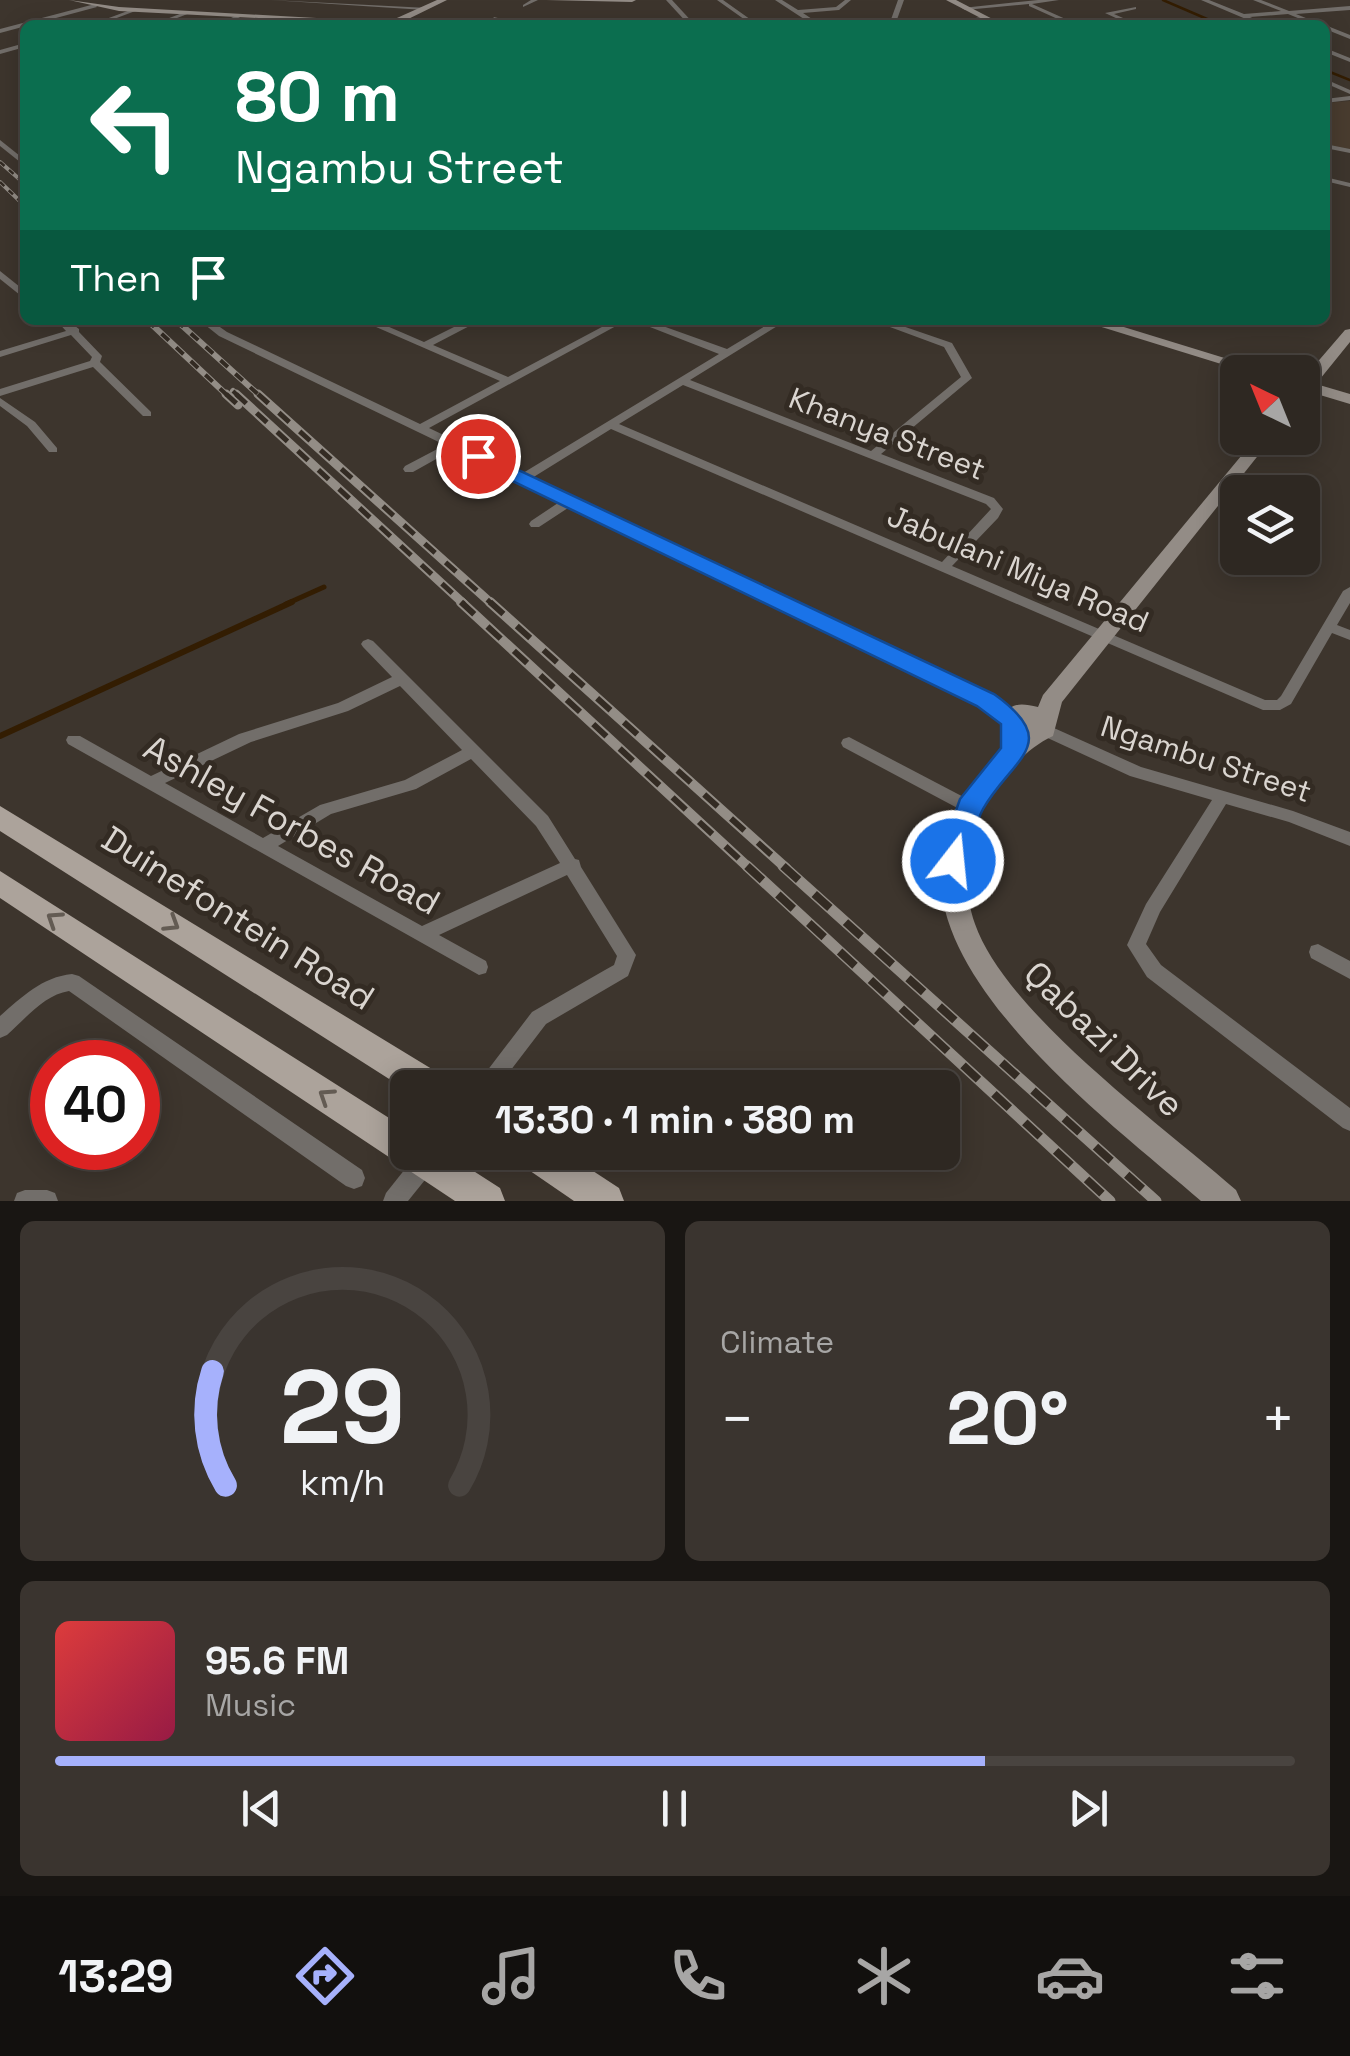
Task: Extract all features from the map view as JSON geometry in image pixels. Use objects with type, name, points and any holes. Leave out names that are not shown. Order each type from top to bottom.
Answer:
[{"type":"main road","name":"Duinefontein Road","points":[[0,817],[404,1070]]},
{"type":"main road","points":[[0,883],[390,1135]]},
{"type":"main road","points":[[442,1170],[487,1201]]},
{"type":"main road","points":[[559,1170],[606,1201]]},
{"type":"street","points":[[73,0],[135,10],[316,20]]},
{"type":"street","points":[[273,0],[425,8]]},
{"type":"street","points":[[400,20],[443,0]]},
{"type":"street","points":[[525,6],[535,0]]},
{"type":"street","points":[[550,0],[632,0]]},
{"type":"street","points":[[669,0],[687,20]]},
{"type":"street","points":[[720,0],[748,20]]},
{"type":"street","points":[[778,0],[810,20]]},
{"type":"street","points":[[798,12],[837,8],[848,0]]},
{"type":"street","points":[[950,0],[990,20]]},
{"type":"street","points":[[965,8],[1056,0]]},
{"type":"street","points":[[1117,0],[1134,8],[1108,13],[1124,20]]},
{"type":"street","points":[[1204,0],[1252,20]]},
{"type":"street","points":[[1256,0],[1307,20]]},
{"type":"street","points":[[1307,0],[1350,16]]},
{"type":"street","points":[[1026,3],[1065,20]]},
{"type":"street","points":[[42,20],[95,6]]},
{"type":"street","points":[[1242,16],[1350,8]]},
{"type":"street","points":[[107,20],[135,10]]},
{"type":"street","points":[[168,20],[187,13]]},
{"type":"street","points":[[231,20],[239,16]]},
{"type":"street","points":[[976,20],[986,18]]},
{"type":"street","points":[[494,19],[498,20]]},
{"type":"street","points":[[0,142],[20,160]]},
{"type":"street","points":[[0,274],[20,292]]},
{"type":"street","points":[[67,325],[97,356],[95,364]]},
{"type":"street","name":"Ngambu Street","points":[[210,325],[1136,772],[1293,817],[1350,839]]},
{"type":"street","points":[[377,325],[508,381]]},
{"type":"street","points":[[425,345],[466,325]]},
{"type":"street","points":[[419,428],[613,325]]},
{"type":"street","points":[[651,325],[727,353]]},
{"type":"street","points":[[523,478],[774,325]]},
{"type":"street","points":[[873,455],[968,378],[946,344],[891,325]]},
{"type":"street","points":[[1103,325],[1220,360]]},
{"type":"street","points":[[0,354],[75,332]]},
{"type":"street","points":[[1320,368],[1350,333]]},
{"type":"street","points":[[0,393],[95,364]]},
{"type":"street","points":[[95,364],[147,414]]},
{"type":"street","name":"Khanya Street","points":[[682,381],[983,497],[997,509],[944,567]]},
{"type":"street","points":[[1320,391],[1350,399]]},
{"type":"street","points":[[0,401],[31,424],[53,450]]},
{"type":"street","name":"Jabulani Miya Road","points":[[611,425],[1272,706],[1286,700],[1350,591]]},
{"type":"street","points":[[408,469],[453,445]]},
{"type":"street","name":"Qabazi Drive","points":[[1225,1201],[1034,1034],[980,966],[962,925],[953,885],[956,840],[969,807],[1029,722],[1250,455]]},
{"type":"street","points":[[534,524],[571,500]]},
{"type":"street","points":[[1329,627],[1350,635]]},
{"type":"street","points":[[368,644],[542,821],[624,946],[626,962],[612,976],[539,1018],[498,1070]]},
{"type":"street","points":[[152,783],[245,738],[344,707],[401,678]]},
{"type":"street","name":"Ashley Forbes Road","points":[[74,740],[479,966]]},
{"type":"street","points":[[849,743],[969,807]]},
{"type":"street","points":[[263,846],[326,809],[410,785],[473,752]]},
{"type":"street","points":[[1222,797],[1152,908],[1136,945],[1154,971],[1350,1121]]},
{"type":"street","points":[[423,934],[573,865]]},
{"type":"street","points":[[1318,952],[1350,971]]},
{"type":"street","points":[[0,1029],[41,993],[61,982],[72,982],[354,1178]]},
{"type":"street","points":[[394,1201],[410,1170]]},
{"type":"street","points":[[25,1201],[47,1201]]},
{"type":"shaded area","points":[[1350,101],[1350,149],[1330,145],[1330,103]]},
{"type":"waterway","points":[[1163,0],[1209,20]]},
{"type":"waterway","points":[[1330,72],[1350,80]]},
{"type":"waterway","points":[[286,604],[324,587]]},
{"type":"waterway","points":[[0,736],[292,602]]},
{"type":"railway","points":[[0,162],[20,180]]},
{"type":"railway","points":[[0,182],[20,201]]},
{"type":"railway","points":[[152,325],[229,397]]},
{"type":"railway","points":[[182,325],[261,397]]},
{"type":"railway","points":[[233,391],[236,394]]},
{"type":"railway","points":[[226,394],[238,405]]},
{"type":"railway","points":[[236,394],[464,604]]},
{"type":"railway","points":[[236,394],[239,397]]},
{"type":"railway","points":[[258,394],[492,604]]},
{"type":"railway","points":[[461,602],[749,868]]},
{"type":"railway","points":[[490,602],[786,868]]},
{"type":"railway","points":[[747,866],[1110,1201]]},
{"type":"railway","points":[[783,866],[1156,1201]]},
{"type":"route","points":[[478,456],[986,700],[1012,719],[1016,728],[1014,750],[969,807],[956,840],[953,861]]}]
